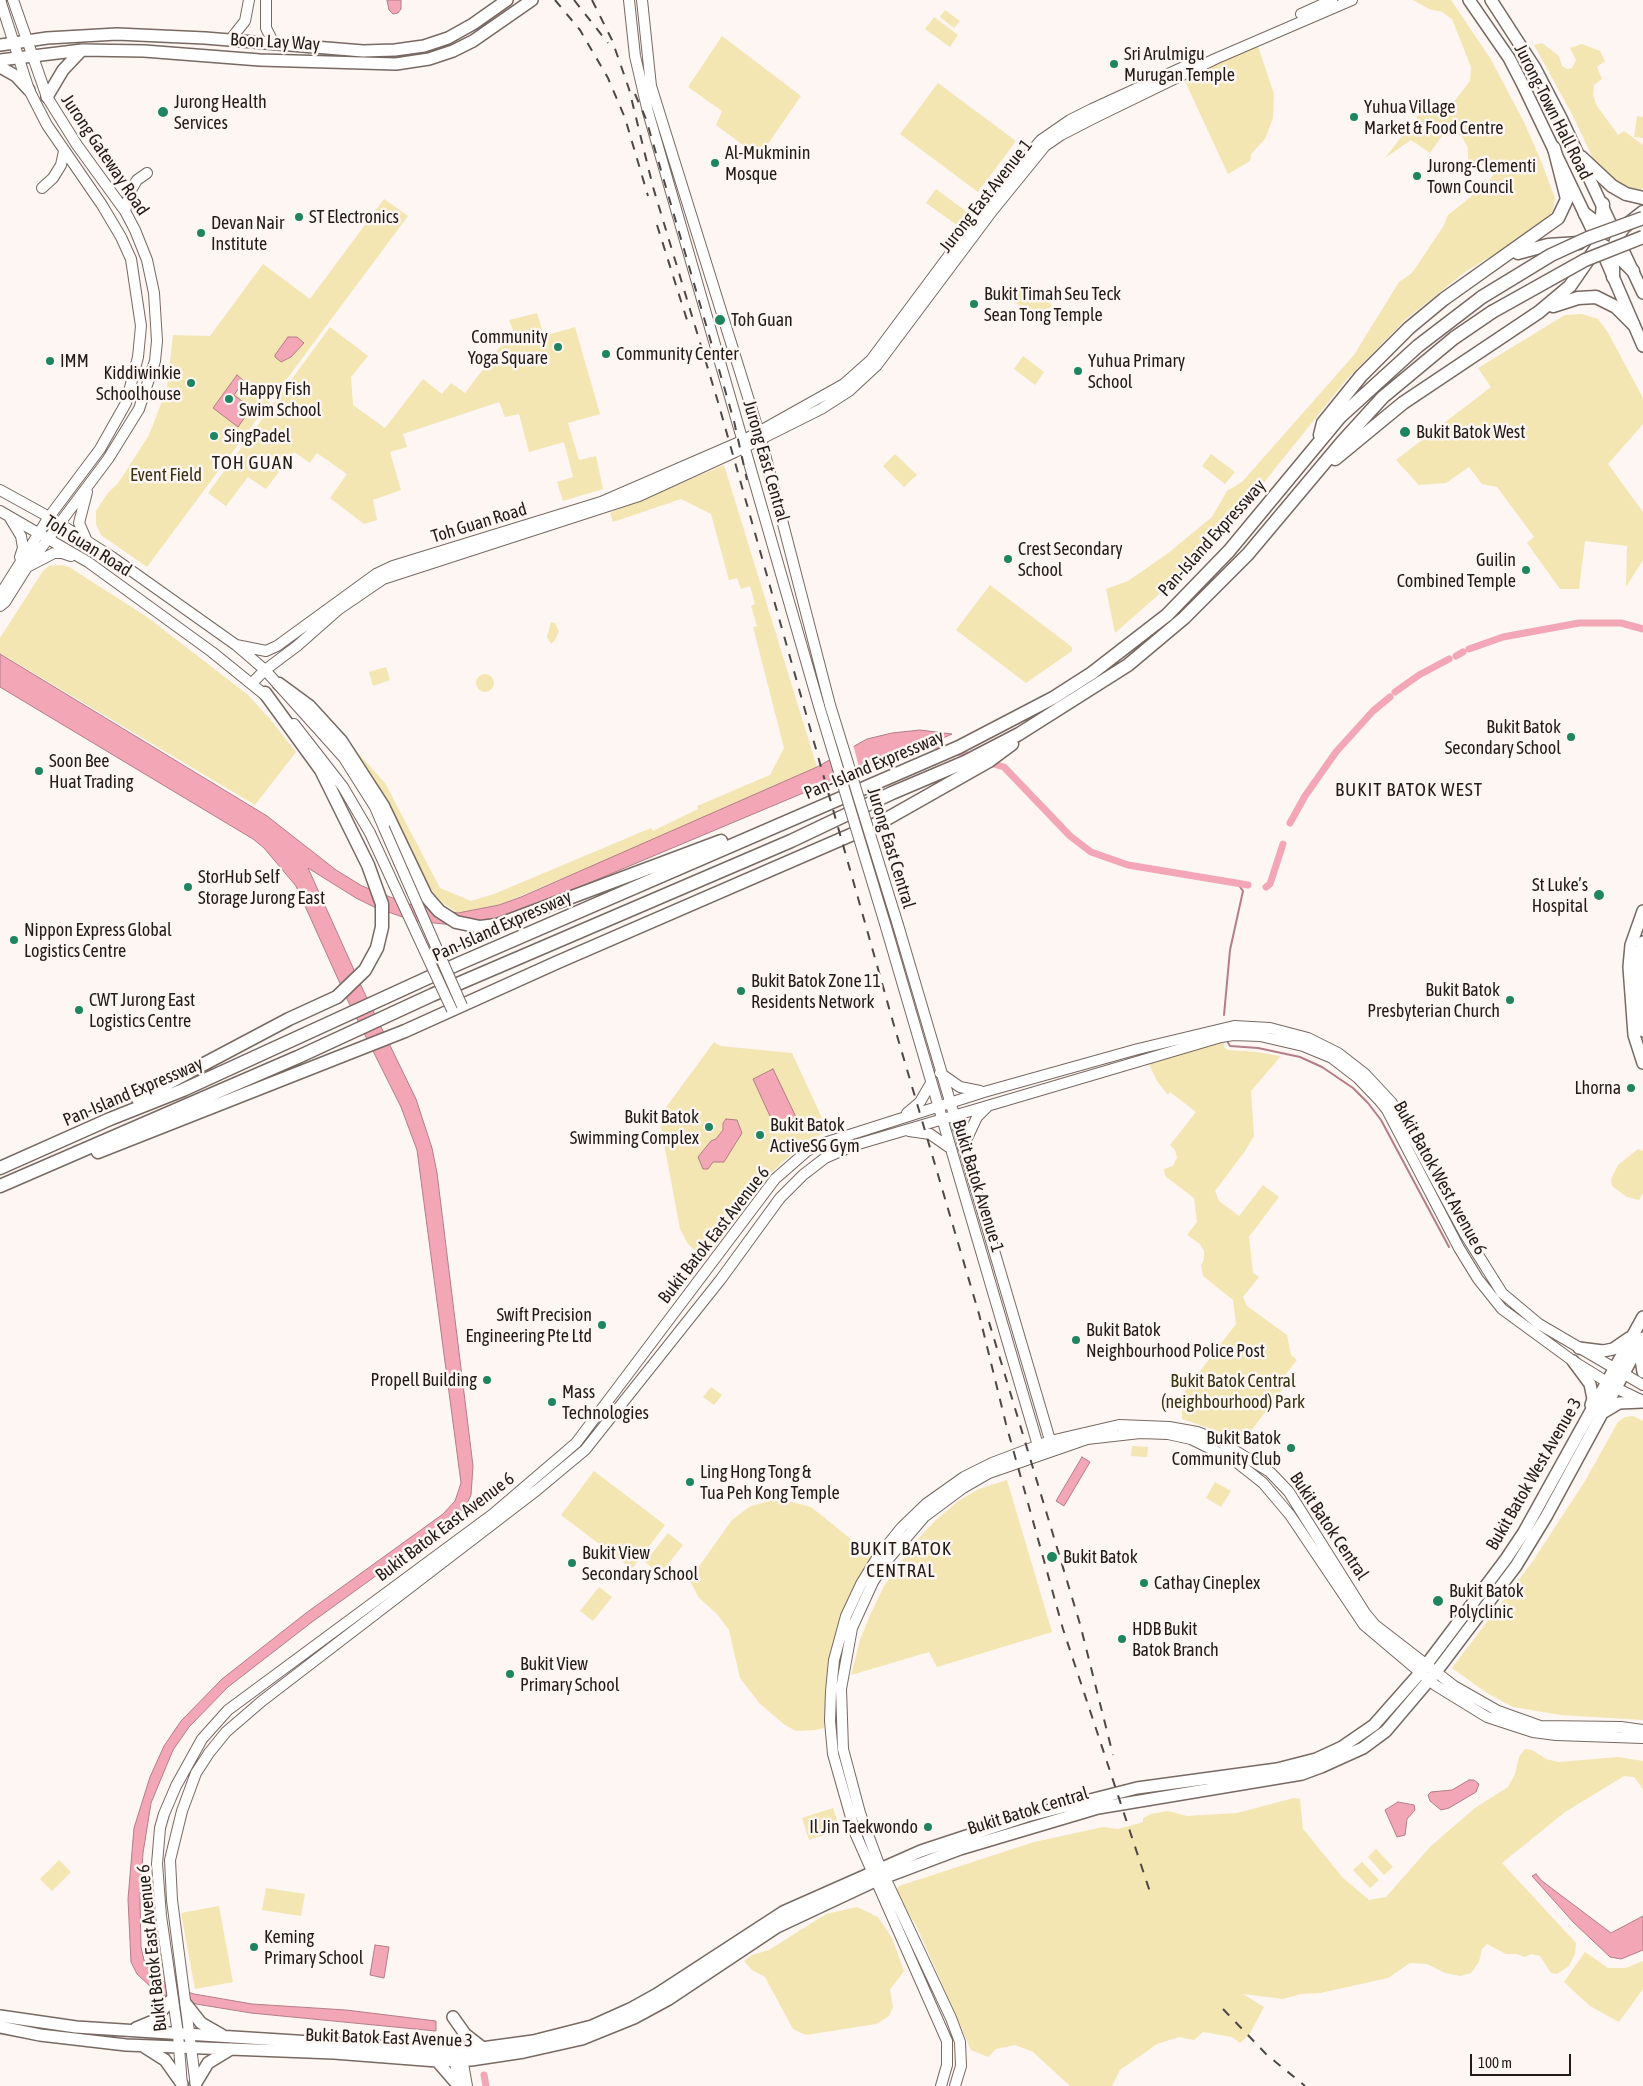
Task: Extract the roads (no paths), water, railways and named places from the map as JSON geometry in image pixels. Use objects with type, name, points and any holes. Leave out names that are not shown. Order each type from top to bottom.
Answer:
[{"type":"highway","points":[[1319,440],[1323,424],[1361,376],[1391,345],[1444,299],[1558,218],[1566,205],[1566,189],[1554,148]]},
{"type":"highway","points":[[1581,157],[1612,186],[1626,194],[1643,198]]},
{"type":"highway","points":[[1288,507],[1299,500],[1336,458],[1403,403],[1539,312],[1570,286],[1599,244],[1603,204]]},
{"type":"highway","points":[[1613,277],[1613,251],[1617,236],[1624,227],[1643,212]]},
{"type":"highway","points":[[1585,214],[1602,228],[1617,236],[1628,240],[1643,239]]},
{"type":"highway","name":"Pan-Island Expressway","points":[[0,1168],[110,1119],[183,1090],[349,1016],[374,1002],[800,815],[959,748],[1053,698],[1092,673],[1167,615],[1229,551],[1340,417],[1418,346],[1482,297],[1551,255],[1588,238],[1643,218]]},
{"type":"highway","name":"Pan-Island Expressway","points":[[5,1184],[646,905],[965,762],[983,760],[1011,745],[1019,734],[1128,665],[1184,618],[1248,554],[1342,442],[1384,397],[1448,343],[1492,312],[1585,260],[1643,239]]},
{"type":"highway","points":[[1502,259],[1548,245],[1569,242],[1599,244],[1613,251],[1633,271]]},
{"type":"highway","points":[[1539,312],[1570,300],[1596,298],[1616,307],[1633,324]]},
{"type":"highway","points":[[279,684],[309,706],[341,741],[383,806],[426,896],[439,911],[456,922],[480,927],[497,925],[729,838],[800,815]]},
{"type":"highway","points":[[110,1119],[123,1106],[178,1080],[289,1019],[337,996],[352,985],[365,970],[378,948],[382,927],[382,904],[368,864],[321,770],[265,693]]},
{"type":"highway","points":[[5,1184],[95,1153],[256,1092],[457,1008],[558,962],[883,821],[983,760]]},
{"type":"main road","name":"Jurong Gateway Road","points":[[0,0],[12,42],[30,90],[47,125],[121,237],[134,272],[141,326],[138,357],[126,403],[100,449],[49,517],[43,536]]},
{"type":"main road","name":"Jurong Gateway Road","points":[[13,0],[47,97],[77,145],[125,211],[147,260],[154,293],[157,341],[155,361],[148,385],[139,409],[129,427],[90,484],[59,523],[43,536]]},
{"type":"main road","points":[[230,40],[243,24],[249,0]]},
{"type":"main road","points":[[266,0],[264,17],[274,44]]},
{"type":"main road","name":"Boon Lay Way","points":[[0,45],[27,40],[97,35],[230,40],[363,50],[395,50],[424,46],[448,38],[473,24],[507,0]]},
{"type":"main road","name":"Boon Lay Way","points":[[0,60],[32,55],[99,50],[175,53],[260,60],[396,64],[429,59],[453,51],[473,41],[532,0]]},
{"type":"main road","name":"Jurong East Central","points":[[629,0],[635,56],[648,112],[745,443],[819,706],[886,927]]},
{"type":"main road","name":"Jurong East Central","points":[[642,0],[650,86],[760,436],[830,705],[898,926]]},
{"type":"main road","name":"Jurong East Avenue 1","points":[[760,436],[858,374],[914,304],[991,199],[1041,140],[1070,120],[1123,93],[1332,0]]},
{"type":"main road","name":"Jurong East Avenue 1","points":[[745,443],[821,409],[849,391],[877,365],[993,210],[1045,146],[1087,121],[1215,59],[1352,0]]},
{"type":"main road","name":"Jurong Town Hall Road","points":[[1469,0],[1509,58],[1599,244],[1643,346]]},
{"type":"main road","name":"Jurong Town Hall Road","points":[[1491,0],[1534,68],[1581,157],[1643,293]]},
{"type":"main road","points":[[97,35],[94,43],[99,50]]},
{"type":"main road","points":[[47,97],[63,70],[82,50]]},
{"type":"main road","points":[[0,67],[16,76],[30,90]]},
{"type":"main road","points":[[42,188],[53,178],[64,151]]},
{"type":"main road","points":[[125,211],[128,195],[137,180],[147,173]]},
{"type":"main road","points":[[116,421],[121,428],[129,427]]},
{"type":"main road","name":"Toh Guan Road","points":[[236,645],[258,650],[266,650],[277,646],[361,583],[393,566],[602,502],[745,443]]},
{"type":"main road","name":"Toh Guan Road","points":[[252,683],[265,670],[357,596],[383,579],[639,496],[745,443]]},
{"type":"main road","points":[[86,540],[79,523],[80,511],[90,484]]},
{"type":"main road","name":"Toh Guan Road","points":[[0,490],[86,540],[236,645],[279,684],[344,758],[375,808],[457,1008]]},
{"type":"main road","points":[[0,606],[5,602],[23,565],[21,536],[3,513]]},
{"type":"main road","name":"Toh Guan Road","points":[[3,513],[88,562],[265,693],[317,751],[361,815],[457,1008]]},
{"type":"main road","points":[[0,595],[43,536]]},
{"type":"main road","points":[[23,565],[54,553],[62,553],[88,562]]},
{"type":"main road","points":[[1643,911],[1631,945],[1628,966],[1634,1034],[1643,1063]]},
{"type":"main road","name":"Bukit Batok Avenue 1","points":[[898,926],[940,1073],[1052,1445]]},
{"type":"main road","name":"Bukit Batok Avenue 1","points":[[886,927],[937,1107],[1039,1449]]},
{"type":"main road","points":[[1643,942],[1638,967],[1638,993],[1643,1030]]},
{"type":"main road","name":"Bukit Batok West Avenue 6","points":[[950,1102],[1138,1049],[1234,1026],[1270,1028],[1319,1042],[1358,1068],[1392,1103],[1465,1234],[1502,1293],[1539,1324],[1643,1385]]},
{"type":"main road","name":"Bukit Batok West Avenue 6","points":[[954,1116],[1233,1034],[1282,1040],[1318,1052],[1332,1058],[1358,1078],[1387,1110],[1459,1248],[1488,1294],[1516,1321],[1573,1361],[1611,1385],[1643,1401]]},
{"type":"main road","points":[[940,1073],[960,1087],[971,1091],[984,1092]]},
{"type":"main road","points":[[905,1116],[920,1102],[931,1083]]},
{"type":"main road","name":"Bukit Batok East Avenue 6","points":[[182,2085],[178,2034],[158,1886],[157,1864],[160,1828],[176,1786],[209,1729],[228,1710],[275,1674],[493,1514],[576,1443],[775,1179],[801,1156],[821,1144],[950,1102]]},
{"type":"main road","points":[[963,1147],[977,1117],[991,1104]]},
{"type":"main road","name":"Bukit Batok East Avenue 6","points":[[196,2085],[172,1900],[170,1860],[182,1811],[196,1773],[226,1732],[277,1689],[537,1490],[585,1450],[718,1283],[780,1198],[803,1175],[825,1158],[851,1147],[954,1116]]},
{"type":"main road","points":[[901,1131],[917,1131],[930,1134],[950,1148]]},
{"type":"main road","name":"Bukit Batok West Avenue 3","points":[[1428,1673],[1524,1532],[1588,1414],[1611,1385],[1640,1338],[1643,1317]]},
{"type":"main road","points":[[1579,1348],[1603,1351],[1640,1338],[1643,1372]]},
{"type":"main road","name":"Bukit Batok West Avenue 3","points":[[1619,1372],[1640,1338]]},
{"type":"main road","points":[[1573,1361],[1590,1384],[1593,1399],[1588,1414]]},
{"type":"main road","name":"Bukit Batok West Avenue 3","points":[[1428,1673],[1533,1540],[1602,1413],[1611,1385]]},
{"type":"main road","points":[[1602,1413],[1619,1403],[1643,1401]]},
{"type":"main road","name":"Bukit Batok Central","points":[[1156,1433],[1191,1439],[1234,1460],[1259,1479],[1276,1496],[1364,1626],[1428,1673],[1367,1732],[1342,1747],[1316,1759],[1277,1770],[1148,1786],[1102,1796],[975,1832],[878,1874],[843,1749],[841,1688],[852,1628],[873,1582],[884,1564],[924,1517],[963,1488],[1039,1449],[1052,1445],[1110,1436],[1156,1433]]},
{"type":"main road","points":[[1428,1673],[1498,1711],[1540,1726],[1621,1727],[1643,1730]]},
{"type":"main road","points":[[1428,1673],[1478,1712],[1511,1726],[1556,1735],[1643,1738]]},
{"type":"main road","points":[[878,1874],[947,2040],[947,2064],[941,2086]]},
{"type":"main road","points":[[878,1874],[956,2031],[962,2054],[955,2086]]},
{"type":"main road","name":"Bukit Batok East Avenue 3","points":[[0,2016],[76,2027],[190,2034],[230,2043],[437,2061],[483,2048],[533,2041],[571,2032],[615,2016],[657,1994],[783,1912],[878,1874]]},
{"type":"main road","name":"Bukit Batok East Avenue 3","points":[[0,2027],[40,2035],[142,2045],[192,2047],[230,2043],[458,2055],[556,2046],[582,2039],[634,2018],[669,1999],[777,1928],[878,1874]]},
{"type":"main road","points":[[132,2030],[154,2021],[172,1998]]},
{"type":"main road","points":[[186,2002],[201,2023],[230,2043],[208,2063],[196,2085]]},
{"type":"main road","points":[[453,2018],[465,2034],[483,2048]]},
{"type":"main road","points":[[142,2045],[165,2060],[182,2085]]},
{"type":"main road","points":[[458,2055],[461,2085]]},
{"type":"main road","points":[[437,2061],[461,2085]]},
{"type":"waterway","points":[[1469,649],[1503,637],[1579,623],[1621,623],[1643,629]]},
{"type":"waterway","points":[[1456,656],[1463,652]]},
{"type":"waterway","points":[[1395,692],[1419,675],[1449,659]]},
{"type":"waterway","points":[[1290,823],[1305,796],[1336,752],[1373,711],[1390,697]]},
{"type":"waterway","points":[[931,744],[974,757]]},
{"type":"waterway","points":[[986,762],[1004,767],[1070,836],[1091,852],[1128,865],[1248,885]]},
{"type":"waterway","points":[[1266,887],[1270,884],[1283,844]]},
{"type":"waterway","points":[[1224,1015],[1230,950],[1243,891],[1238,884]]},
{"type":"waterway","points":[[1227,1041],[1230,1046],[1258,1048],[1300,1057],[1322,1067],[1353,1088],[1381,1120],[1449,1247]]},
{"type":"waterway","points":[[484,2075],[486,2086]]},
{"type":"railway","points":[[555,0],[580,30],[608,78],[625,118],[648,196]]},
{"type":"railway","points":[[574,0],[608,43]]},
{"type":"railway","points":[[592,0],[612,40],[629,89],[653,187],[718,402],[893,1022],[979,1314],[1006,1424],[1063,1629],[1150,1892]]},
{"type":"railway","points":[[635,94],[646,119],[734,421],[747,480]]},
{"type":"railway","points":[[657,225],[687,320]]},
{"type":"railway","points":[[989,1322],[1080,1624],[1113,1755]]},
{"type":"railway","points":[[1223,2009],[1266,2054],[1305,2086]]},
{"type":"place","name":"Sri Arulmigu Murugan Temple","points":[[1114,64]]},
{"type":"place","name":"Jurong Health Services","points":[[163,112]]},
{"type":"place","name":"Yuhua Village Market & Food Centre","points":[[1354,117]]},
{"type":"place","name":"Al-Mukminin Mosque","points":[[715,163]]},
{"type":"place","name":"Jurong-Clementi Town Council","points":[[1417,176]]},
{"type":"place","name":"ST Electronics","points":[[299,217]]},
{"type":"place","name":"Devan Nair Institute","points":[[201,233]]},
{"type":"place","name":"Bukit Timah Seu Teck Sean Tong Temple","points":[[974,304]]},
{"type":"place","name":"Toh Guan","points":[[720,320]]},
{"type":"place","name":"Community Yoga Square","points":[[558,347]]},
{"type":"place","name":"Community Center","points":[[606,354]]},
{"type":"place","name":"IMM","points":[[50,361]]},
{"type":"place","name":"Yuhua Primary School","points":[[1078,371]]},
{"type":"place","name":"Kiddiwinkie Schoolhouse","points":[[191,383]]},
{"type":"place","name":"Happy Fish Swim School","points":[[229,399]]},
{"type":"place","name":"Bukit Batok West","points":[[1405,432]]},
{"type":"place","name":"SingPadel","points":[[214,436]]},
{"type":"place","name":"Crest Secondary School","points":[[1008,559]]},
{"type":"place","name":"Guilin Combined Temple","points":[[1526,570]]},
{"type":"place","name":"Bukit Batok Secondary School","points":[[1571,737]]},
{"type":"place","name":"Soon Bee Huat Trading","points":[[39,771]]},
{"type":"place","name":"StorHub Self Storage Jurong East","points":[[188,887]]},
{"type":"place","name":"St Luke’s Hospital","points":[[1599,895]]},
{"type":"place","name":"Nippon Express Global Logistics Centre","points":[[14,940]]},
{"type":"place","name":"Bukit Batok Zone 11 Residents Network","points":[[741,991]]},
{"type":"place","name":"Bukit Batok Presbyterian Church","points":[[1510,1000]]},
{"type":"place","name":"CWT Jurong East Logistics Centre","points":[[79,1010]]},
{"type":"place","name":"Lhorna","points":[[1631,1088]]},
{"type":"place","name":"Bukit Batok Swimming Complex","points":[[709,1127]]},
{"type":"place","name":"Bukit Batok ActiveSG Gym","points":[[760,1135]]},
{"type":"place","name":"Swift Precision Engineering Pte Ltd","points":[[602,1325]]},
{"type":"place","name":"Bukit Batok Neighbourhood Police Post","points":[[1076,1340]]},
{"type":"place","name":"Propell Building","points":[[487,1380]]},
{"type":"place","name":"Mass Technologies","points":[[552,1402]]},
{"type":"place","name":"Bukit Batok Community Club","points":[[1291,1448]]},
{"type":"place","name":"Ling Hong Tong & Tua Peh Kong Temple","points":[[690,1482]]},
{"type":"place","name":"Bukit Batok","points":[[1052,1557]]},
{"type":"place","name":"Bukit View Secondary School","points":[[572,1563]]},
{"type":"place","name":"Cathay Cineplex","points":[[1144,1583]]},
{"type":"place","name":"Bukit Batok Polyclinic","points":[[1438,1601]]},
{"type":"place","name":"HDB Bukit Batok Branch","points":[[1122,1639]]},
{"type":"place","name":"Bukit View Primary School","points":[[510,1674]]},
{"type":"place","name":"Il Jin Taekwondo","points":[[928,1827]]},
{"type":"place","name":"Keming Primary School","points":[[254,1947]]},
{"type":"district","name":"TOH GUAN","points":[[253,463]]},
{"type":"district","name":"BUKIT BATOK WEST","points":[[1409,790]]},
{"type":"district","name":"BUKIT BATOK CENTRAL","points":[[901,1560]]},
{"type":"park label","name":"Event Field","points":[[166,475]]},
{"type":"park label","name":"Bukit Batok Central (neighbourhood) Park","points":[[1233,1391]]}]
